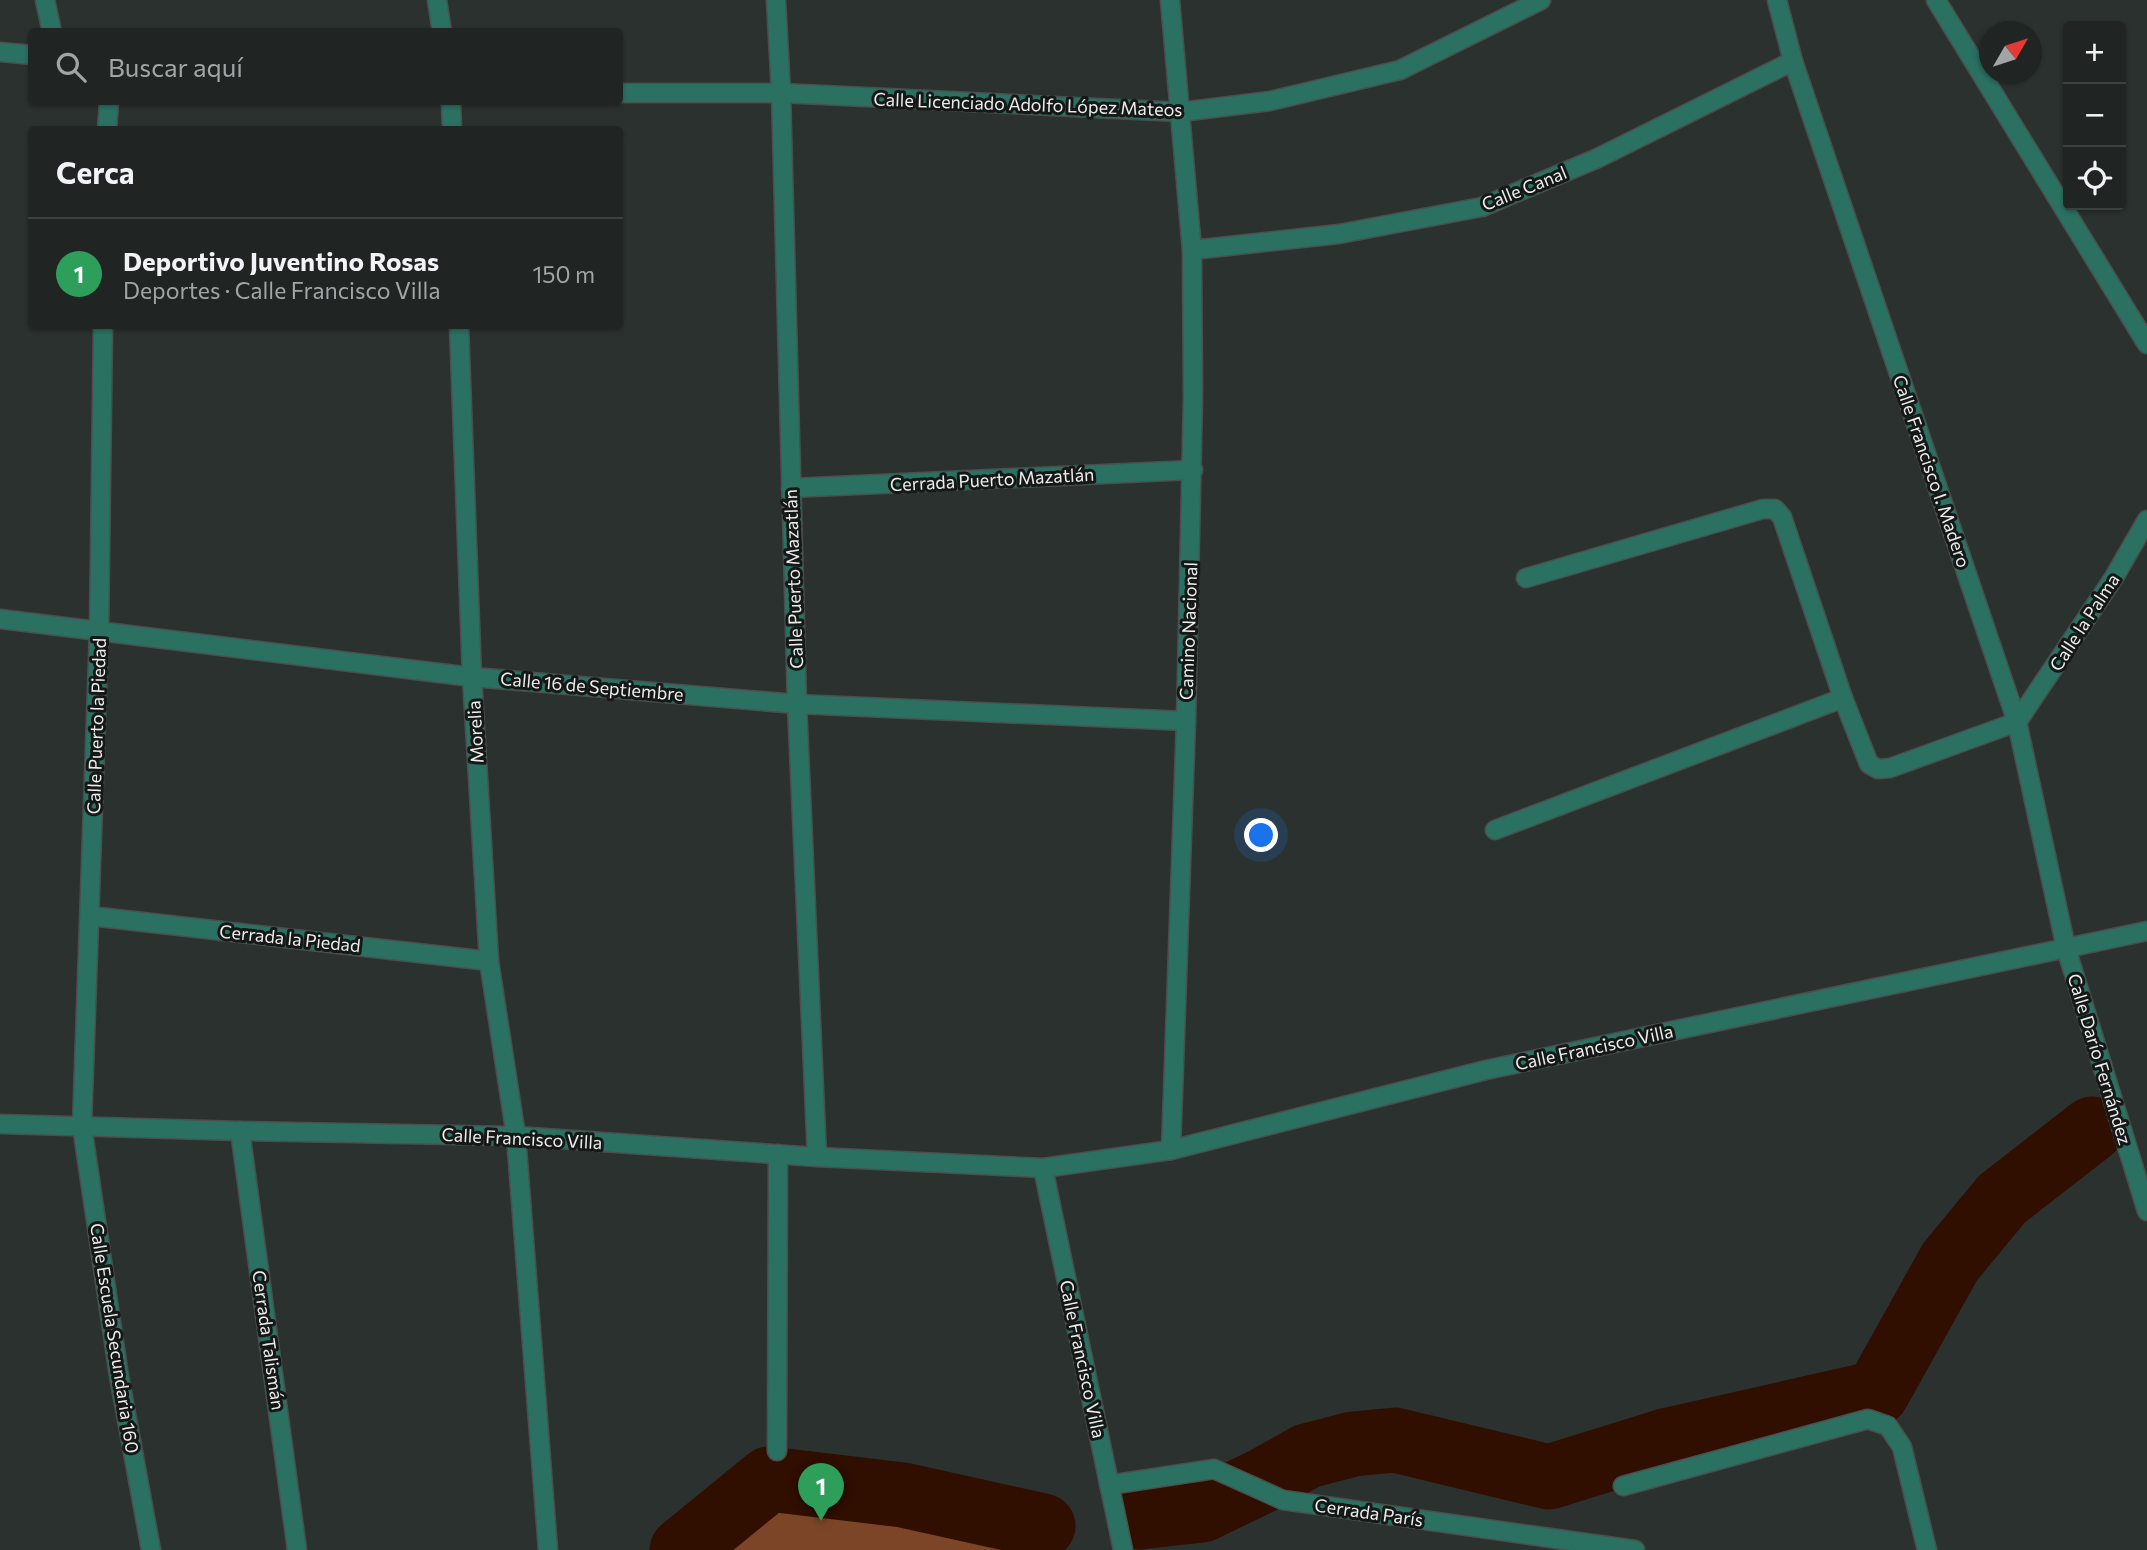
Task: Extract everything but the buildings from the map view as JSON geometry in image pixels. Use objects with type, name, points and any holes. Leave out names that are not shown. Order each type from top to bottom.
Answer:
[{"type":"street","points":[[45,0],[51,28]]},
{"type":"street","points":[[437,0],[441,28]]},
{"type":"street","name":"Calle Puerto Mazatlán","points":[[776,0],[781,93],[797,704],[817,1157]]},
{"type":"street","name":"Camino Nacional","points":[[1170,0],[1192,250],[1193,470],[1171,1150]]},
{"type":"street","name":"Calle Licenciado Adolfo López Mateos","points":[[623,93],[781,93],[1181,112],[1270,101],[1400,70],[1541,0]]},
{"type":"street","name":"Calle Francisco I. Madero","points":[[1777,0],[1793,61],[2017,722],[2066,948]]},
{"type":"street","points":[[1936,0],[2147,345]]},
{"type":"street","points":[[0,52],[28,55]]},
{"type":"street","name":"Calle Canal","points":[[1192,250],[1339,234],[1482,207],[1598,158],[1793,61]]},
{"type":"street","points":[[107,126],[109,105]]},
{"type":"street","points":[[451,105],[452,126]]},
{"type":"street","name":"Calle Puerto la Piedad","points":[[82,1126],[99,631],[103,329]]},
{"type":"street","name":"Morelia","points":[[459,329],[472,677],[489,961],[516,1136],[548,1550]]},
{"type":"street","name":"Cerrada Puerto Mazatlán","points":[[790,488],[1193,470]]},
{"type":"street","points":[[1526,578],[1763,509],[1776,509],[1782,517],[1843,698],[1869,764],[1878,769],[1890,768],[2017,722]]},
{"type":"street","name":"Calle la Palma","points":[[2017,722],[2113,579],[2147,520]]},
{"type":"street","name":"Calle 16 de Septiembre","points":[[0,619],[472,677],[797,704],[1186,721]]},
{"type":"street","points":[[1495,830],[1843,698]]},
{"type":"street","name":"Cerrada la Piedad","points":[[90,916],[489,961]]},
{"type":"street","name":"Calle Francisco Villa","points":[[0,1124],[516,1136],[817,1157],[1043,1168],[1171,1150],[1486,1070],[2147,931]]},
{"type":"street","name":"Calle Darío Fernández","points":[[2066,948],[2147,1211]]},
{"type":"street","name":"Calle Escuela Secundaria 160","points":[[82,1126],[119,1376],[151,1550]]},
{"type":"street","name":"Cerrada Talismán","points":[[240,1131],[297,1550]]},
{"type":"street","points":[[777,1451],[778,1154]]},
{"type":"street","name":"Calle Francisco Villa","points":[[1043,1168],[1123,1546]]},
{"type":"street","points":[[1623,1486],[1868,1419],[1888,1426],[1902,1447],[1927,1550]]},
{"type":"street","name":"Cerrada París","points":[[1110,1490],[1214,1469],[1283,1500],[1559,1544],[1635,1550]]},
{"type":"shaded area","points":[[778,1493],[1022,1550],[705,1550]]},
{"type":"waterway","points":[[1139,1517],[1202,1510],[1307,1456],[1353,1444],[1395,1440],[1549,1477],[1665,1441],[1877,1393],[1950,1262],[2002,1199],[2092,1129]]},
{"type":"waterway","points":[[682,1550],[769,1479],[903,1495],[1043,1526]]},
{"type":"place","name":"Deportivo Juventino Rosas","points":[[821,1521]]}]
